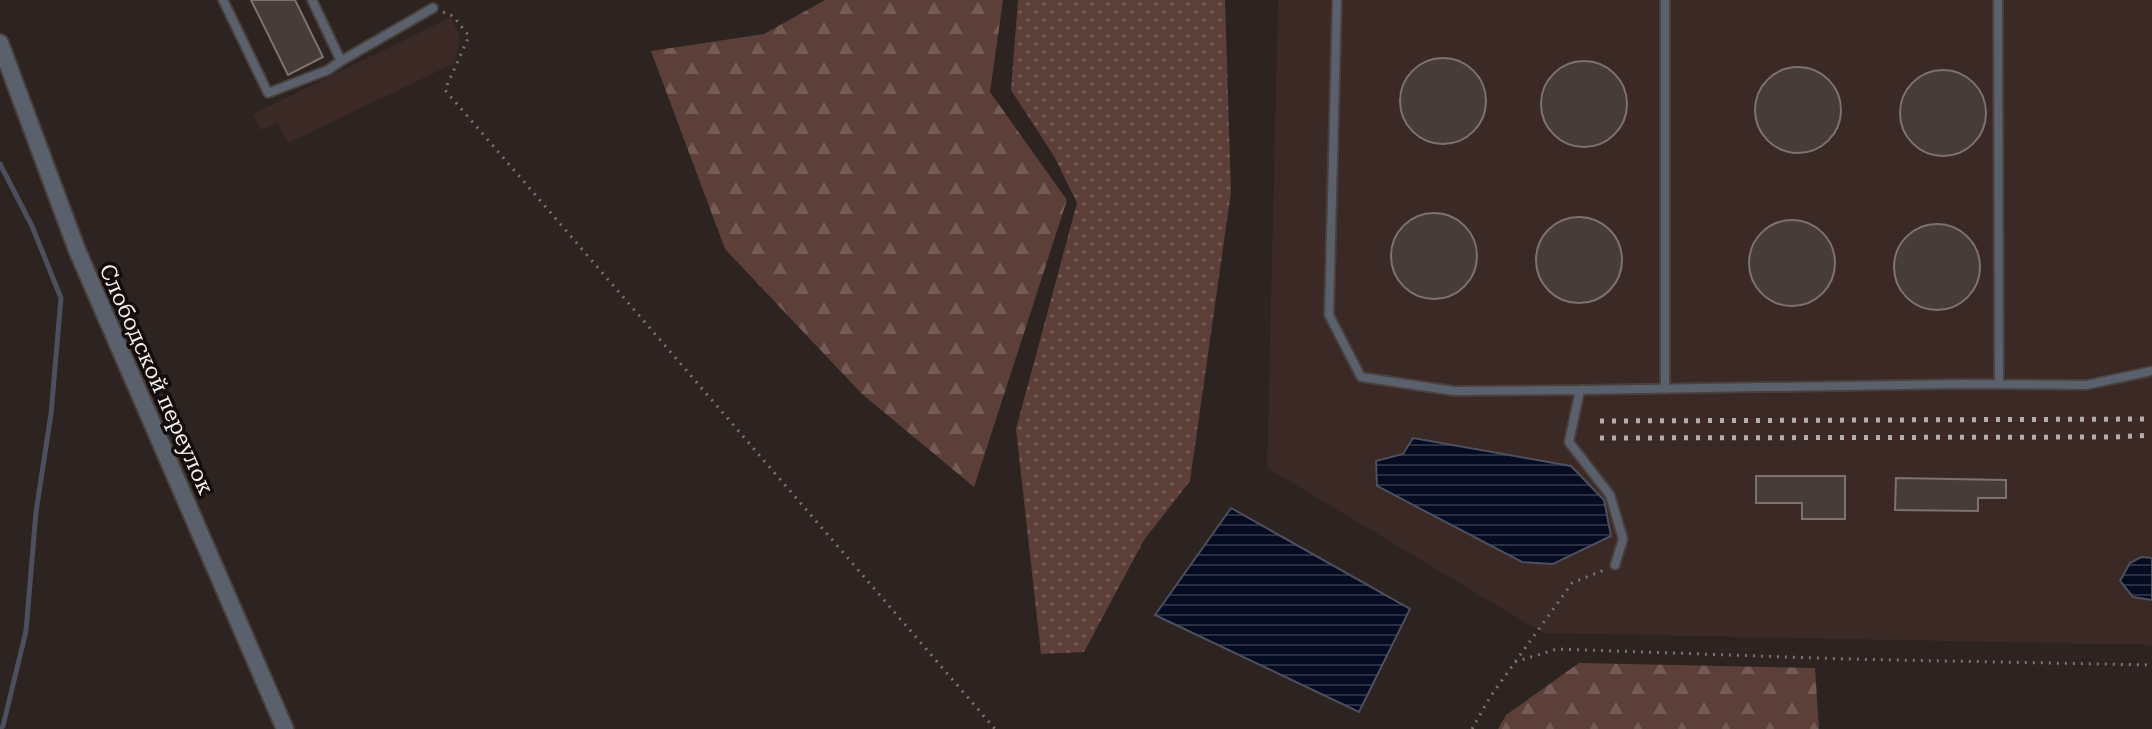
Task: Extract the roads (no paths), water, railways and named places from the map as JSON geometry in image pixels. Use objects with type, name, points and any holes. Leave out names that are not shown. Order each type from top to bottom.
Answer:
[{"type":"street","name":"Слободской переулок","points":[[0,43],[77,250],[285,729]]},
{"type":"lane","points":[[223,0],[268,93],[328,70],[433,8]]},
{"type":"lane","points":[[312,0],[341,61]]},
{"type":"lane","points":[[1337,0],[1329,315],[1361,377],[1454,391],[2086,385],[2152,371]]},
{"type":"lane","points":[[1665,0],[1665,389]]},
{"type":"lane","points":[[1998,0],[1999,384]]},
{"type":"lane","points":[[1580,390],[1569,442],[1610,495],[1623,539],[1615,565]]},
{"type":"water","points":[[1413,438],[1571,466],[1604,500],[1611,536],[1553,564],[1522,562],[1377,486],[1376,461],[1403,454]]},
{"type":"water","points":[[1231,508],[1410,609],[1359,712],[1155,615]]},
{"type":"water","points":[[2141,557],[2152,558],[2152,600],[2133,597],[2120,581],[2130,563]]},
{"type":"waterway","points":[[0,164],[32,226],[61,298],[51,414],[36,512],[26,631],[0,729]]},
{"type":"railway","points":[[1600,421],[2152,419]]},
{"type":"railway","points":[[1600,438],[2152,435]]}]
